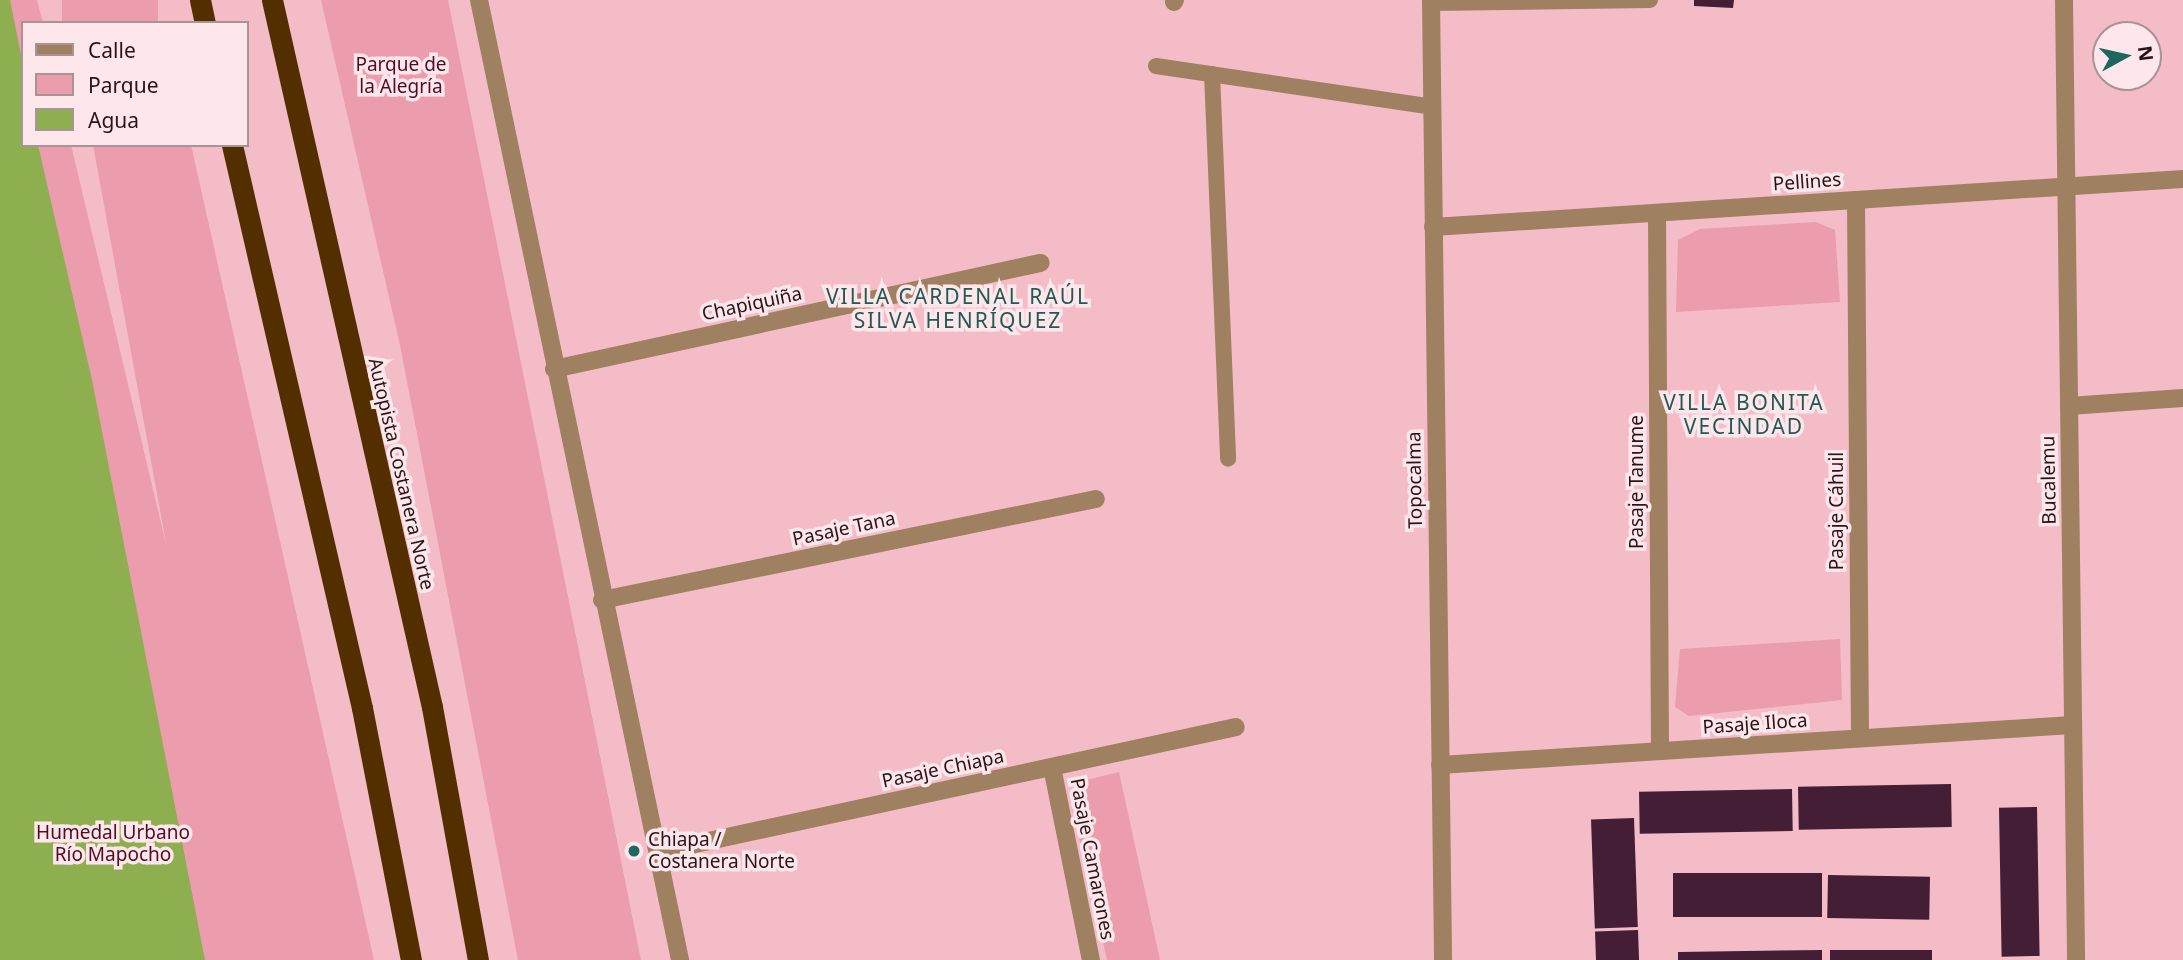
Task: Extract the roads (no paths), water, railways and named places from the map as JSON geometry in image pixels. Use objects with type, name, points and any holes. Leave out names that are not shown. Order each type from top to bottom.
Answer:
[{"type":"highway","points":[[200,0],[205,21]]},
{"type":"highway","name":"Autopista Costanera Norte","points":[[272,0],[432,707],[478,960]]},
{"type":"highway","points":[[232,147],[362,708],[411,960]]},
{"type":"street","points":[[479,0],[601,600],[680,960]]},
{"type":"street","name":"Bucalemu","points":[[2064,0],[2076,960]]},
{"type":"street","name":"Topocalma","points":[[1431,2],[1443,960]]},
{"type":"street","name":"Pellines","points":[[1433,227],[2183,179]]},
{"type":"street","name":"Pasaje Cáhuil","points":[[1856,200],[1860,738]]},
{"type":"street","name":"Pasaje Tanume","points":[[1657,213],[1660,751]]},
{"type":"street","name":"Chapiquiña","points":[[554,369],[1041,263]]},
{"type":"street","points":[[2069,406],[2183,398]]},
{"type":"street","name":"Pasaje Tana","points":[[601,600],[1096,499]]},
{"type":"street","name":"Pasaje Iloca","points":[[1440,765],[2073,725]]},
{"type":"street","name":"Pasaje Chiapa","points":[[658,852],[1236,727]]},
{"type":"street","name":"Pasaje Camarones","points":[[1052,767],[1091,960]]},
{"type":"lane","points":[[1431,2],[1650,0]]},
{"type":"lane","points":[[1156,66],[1432,107]]},
{"type":"lane","points":[[1212,74],[1228,459]]},
{"type":"water","name":"Humedal Urbano Río Mapocho","points":[[0,0],[10,0],[21,55],[21,147],[38,147],[92,380],[205,960],[0,960]]},
{"type":"place","name":"Chiapa / Costanera Norte","points":[[634,851]]},
{"type":"district","name":"VILLA CARDENAL RAÚL SILVA HENRÍQUEZ","points":[[958,308]]},
{"type":"district","name":"VILLA BONITA VECINDAD","points":[[1744,414]]},
{"type":"park label","name":"Parque de la Alegría","points":[[401,76]]}]
